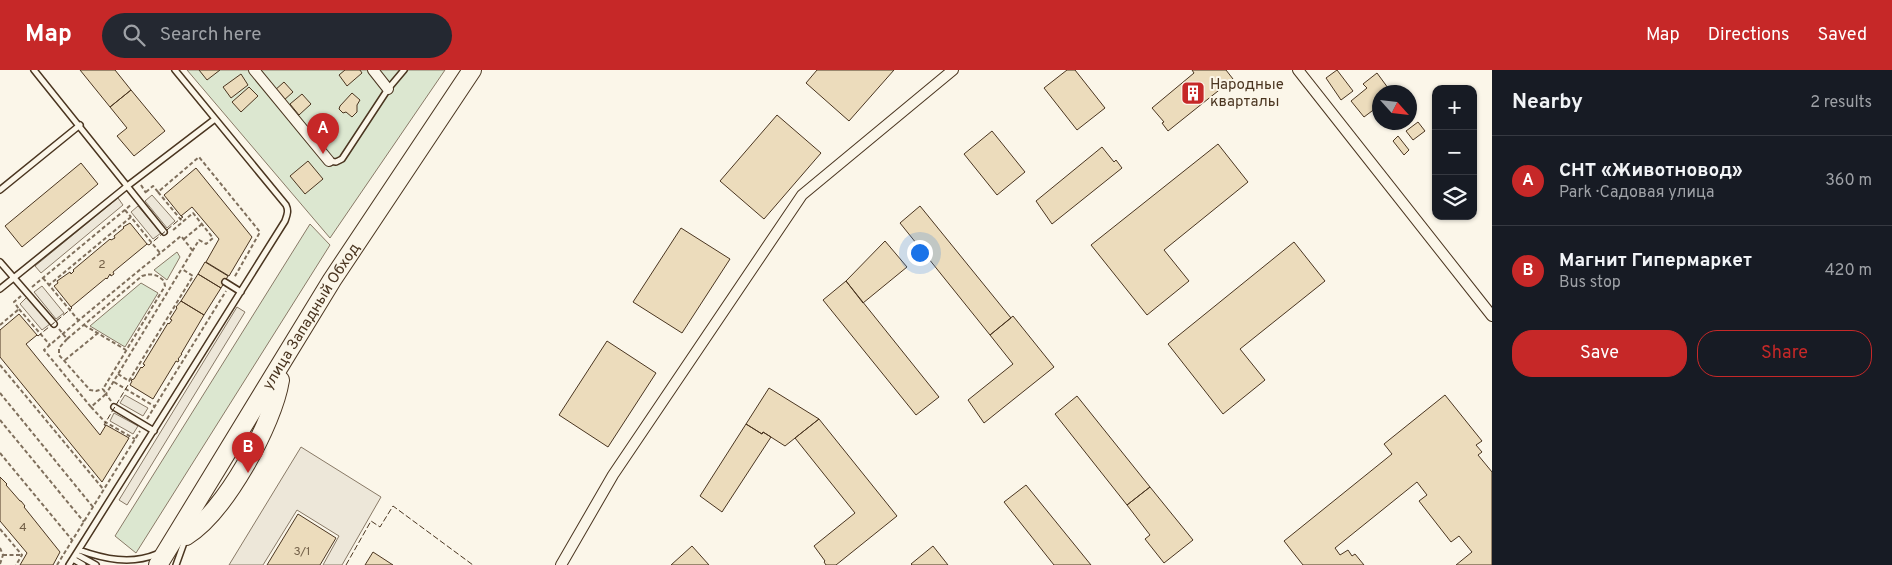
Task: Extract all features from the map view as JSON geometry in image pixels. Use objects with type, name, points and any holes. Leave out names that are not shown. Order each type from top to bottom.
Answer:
[{"type":"highway","name":"улица Западный Обход","points":[[158,565],[332,280],[472,70]]},
{"type":"highway","name":"улица Западный Обход","points":[[169,565],[309,332],[421,157],[480,70]]},
{"type":"street","points":[[254,70],[329,161]]},
{"type":"street","points":[[373,70],[388,89]]},
{"type":"street","points":[[561,565],[613,475],[802,195],[953,70]]},
{"type":"street","points":[[1298,70],[1492,316]]},
{"type":"lane","points":[[34,70],[80,125],[165,234]]},
{"type":"lane","points":[[83,565],[71,563],[285,221],[288,210],[175,70]]},
{"type":"lane","points":[[329,161],[336,162],[342,159],[388,89],[404,70]]},
{"type":"lane","points":[[0,289],[126,186],[216,119]]},
{"type":"lane","points":[[0,190],[80,125]]},
{"type":"lane","points":[[0,262],[54,324]]},
{"type":"lane","points":[[227,283],[241,292]]},
{"type":"lane","points":[[114,407],[154,431]]},
{"type":"lane","points":[[176,565],[186,536]]},
{"type":"lane","points":[[77,552],[115,561],[132,562],[155,556],[170,545]]},
{"type":"lane","points":[[77,552],[96,565]]},
{"type":"path","points":[[57,565],[144,425],[227,283],[260,232],[200,158],[158,192]]},
{"type":"path","points":[[136,179],[146,192]]},
{"type":"path","points":[[50,345],[14,302],[153,186],[183,222]]},
{"type":"path","points":[[125,210],[160,253]]},
{"type":"path","points":[[92,407],[106,394],[114,382],[199,240],[206,244],[213,238],[193,213],[165,234]]},
{"type":"path","points":[[49,285],[131,217]]},
{"type":"path","points":[[184,240],[202,224]]},
{"type":"path","points":[[135,439],[106,422],[44,350],[181,236],[193,251]]},
{"type":"path","points":[[118,374],[129,381],[194,276],[182,269]]},
{"type":"path","points":[[151,274],[160,277],[164,281],[165,286],[103,389],[96,391],[90,390],[58,352],[60,345],[84,324],[142,276],[151,274]]},
{"type":"path","points":[[43,278],[79,321]]},
{"type":"path","points":[[0,325],[19,309]]},
{"type":"path","points":[[54,324],[67,339]]},
{"type":"path","points":[[84,324],[126,350]]},
{"type":"path","points":[[64,361],[98,333]]},
{"type":"path","points":[[0,365],[104,490]]},
{"type":"path","points":[[114,382],[154,406]]},
{"type":"path","points":[[103,389],[114,407]]},
{"type":"path","points":[[0,393],[93,507]]},
{"type":"path","points":[[0,420],[84,522]]},
{"type":"path","points":[[0,453],[72,541]]},
{"type":"path","points":[[0,529],[22,555]]},
{"type":"path","points":[[0,548],[2,555],[0,564]]},
{"type":"path","points":[[2,555],[22,555]]},
{"type":"path","points":[[16,565],[22,555]]},
{"type":"green space","points":[[187,70],[445,70],[330,238]]},
{"type":"green space","points":[[310,224],[330,245],[136,553],[115,536]]},
{"type":"green space","points":[[177,252],[180,257],[167,280],[154,270]]},
{"type":"green space","points":[[141,283],[158,293],[125,347],[90,326]]},
{"type":"shaded area","points":[[152,195],[175,221],[167,228],[145,201]]},
{"type":"shaded area","points":[[118,198],[123,205],[41,273],[35,266]]},
{"type":"shaded area","points":[[138,206],[161,233],[153,239],[131,212]]},
{"type":"shaded area","points":[[42,286],[64,313],[56,319],[34,292]]},
{"type":"shaded area","points":[[27,297],[50,324],[42,330],[20,304]]},
{"type":"shaded area","points":[[237,307],[245,312],[127,505],[119,500]]},
{"type":"shaded area","points":[[125,395],[148,408],[143,416],[120,403]]},
{"type":"shaded area","points":[[114,413],[138,426],[133,434],[110,421]]},
{"type":"shaded area","points":[[301,447],[381,497],[342,565],[323,565],[339,536],[297,510],[263,565],[229,565]]},
{"type":"building","points":[[80,70],[115,70],[131,90],[110,107]]},
{"type":"building","points":[[199,70],[220,70],[207,80]]},
{"type":"building","points":[[345,70],[360,70],[362,73],[347,86],[339,75]]},
{"type":"building","points":[[817,70],[894,70],[849,121],[806,83]]},
{"type":"building","points":[[1067,70],[1075,70],[1105,108],[1077,130],[1044,88]]},
{"type":"building","name":"Народные кварталы","points":[[1192,70],[1226,70],[1233,79],[1168,131],[1162,123],[1164,122],[1152,108],[1194,73]]},
{"type":"building","points":[[1337,70],[1353,91],[1341,100],[1326,78]]},
{"type":"building","points":[[1377,73],[1386,85],[1372,85],[1372,111],[1364,117],[1351,101],[1367,88],[1363,84]]},
{"type":"building","points":[[241,74],[248,85],[231,98],[223,87]]},
{"type":"building","points":[[284,82],[293,92],[283,101],[274,91]]},
{"type":"building","points":[[249,87],[258,96],[241,112],[232,102]]},
{"type":"building","points":[[131,90],[165,131],[134,156],[117,136],[127,128],[110,107]]},
{"type":"building","points":[[352,93],[360,100],[357,105],[357,112],[352,117],[339,109]]},
{"type":"building","points":[[302,94],[311,104],[299,115],[290,104]]},
{"type":"building","points":[[324,115],[335,128],[323,139],[312,126]]},
{"type":"building","points":[[777,115],[821,153],[764,219],[720,181]]},
{"type":"building","points":[[1417,123],[1425,131],[1413,140],[1406,131],[1417,130]]},
{"type":"building","points":[[992,131],[1025,172],[997,195],[964,154]]},
{"type":"building","points":[[1398,136],[1409,150],[1404,155],[1393,141]]},
{"type":"building","points":[[1218,144],[1248,182],[1164,250],[1189,281],[1147,315],[1091,245]]},
{"type":"building","points":[[1102,147],[1114,162],[1116,160],[1122,168],[1052,224],[1036,201]]},
{"type":"building","points":[[308,161],[323,179],[305,194],[290,176]]},
{"type":"building","points":[[81,163],[98,184],[22,247],[5,226]]},
{"type":"building","points":[[196,168],[252,237],[229,276],[206,262],[219,239],[192,207],[181,216],[164,195]]},
{"type":"building","points":[[920,206],[1011,318],[990,335],[900,223]]},
{"type":"building","points":[[130,223],[147,244],[113,272],[114,274],[111,276],[110,274],[107,279],[71,307],[54,286],[58,283],[57,281],[70,272],[71,274],[73,270],[110,239],[115,238],[114,236],[123,227]]},
{"type":"building","points":[[681,228],[730,259],[682,333],[633,302]]},
{"type":"building","points":[[885,241],[907,267],[863,303],[846,281]]},
{"type":"building","points":[[1294,242],[1325,281],[1240,349],[1265,380],[1223,414],[1168,344]]},
{"type":"building","points":[[205,262],[228,276],[221,288],[198,274]]},
{"type":"building","points":[[198,274],[221,288],[204,315],[181,301]]},
{"type":"building","points":[[846,281],[939,397],[916,415],[823,300]]},
{"type":"building","points":[[181,301],[204,315],[178,362],[176,361],[153,399],[130,385],[131,380],[134,379],[141,367],[145,365],[143,364],[168,323],[172,320],[170,319]]},
{"type":"building","points":[[19,314],[37,335],[26,344],[100,435],[106,425],[129,438],[102,482],[0,357],[0,330]]},
{"type":"building","points":[[1013,316],[1054,367],[984,423],[968,400],[1013,364],[990,335]]},
{"type":"building","points":[[607,341],[656,373],[608,447],[559,415]]},
{"type":"building","points":[[769,388],[819,419],[785,446],[746,424]]},
{"type":"building","points":[[1445,395],[1482,441],[1476,445],[1482,452],[1478,455],[1492,472],[1492,565],[1456,565],[1472,552],[1459,536],[1451,542],[1419,501],[1427,495],[1417,482],[1335,548],[1340,555],[1348,550],[1352,556],[1355,554],[1364,565],[1303,565],[1284,541],[1392,454],[1384,444]]},
{"type":"building","points":[[1077,396],[1150,487],[1127,505],[1055,414]]},
{"type":"building","points":[[819,419],[897,516],[836,565],[826,565],[814,546],[855,513],[795,438]]},
{"type":"building","points":[[746,424],[771,437],[722,512],[700,496]]},
{"type":"building","points":[[0,477],[60,552],[53,565],[20,565],[27,553],[0,521]]},
{"type":"building","points":[[1026,485],[1091,565],[1054,565],[1004,502]]},
{"type":"building","points":[[1150,487],[1193,540],[1164,563],[1145,539],[1150,535],[1127,505]]},
{"type":"building","points":[[298,514],[336,538],[320,565],[267,565]]},
{"type":"building","points":[[692,546],[709,565],[671,565]]},
{"type":"building","points":[[933,546],[948,565],[911,564]]},
{"type":"building","points":[[373,552],[393,565],[365,565]]},
{"type":"fence","points":[[147,244],[149,245],[183,217],[181,216]]},
{"type":"fence","points":[[37,335],[71,307]]},
{"type":"fence","points":[[106,425],[104,425],[128,385],[130,385]]},
{"type":"fence","points":[[346,565],[371,521],[380,527],[393,506],[473,565]]},
{"type":"place","name":"Народные кварталы","points":[[1193,93]]},
{"type":"place","name":"СНТ «Животновод»","points":[[323,154]]},
{"type":"place","name":"Магнит Гипермаркет","points":[[248,473]]}]
